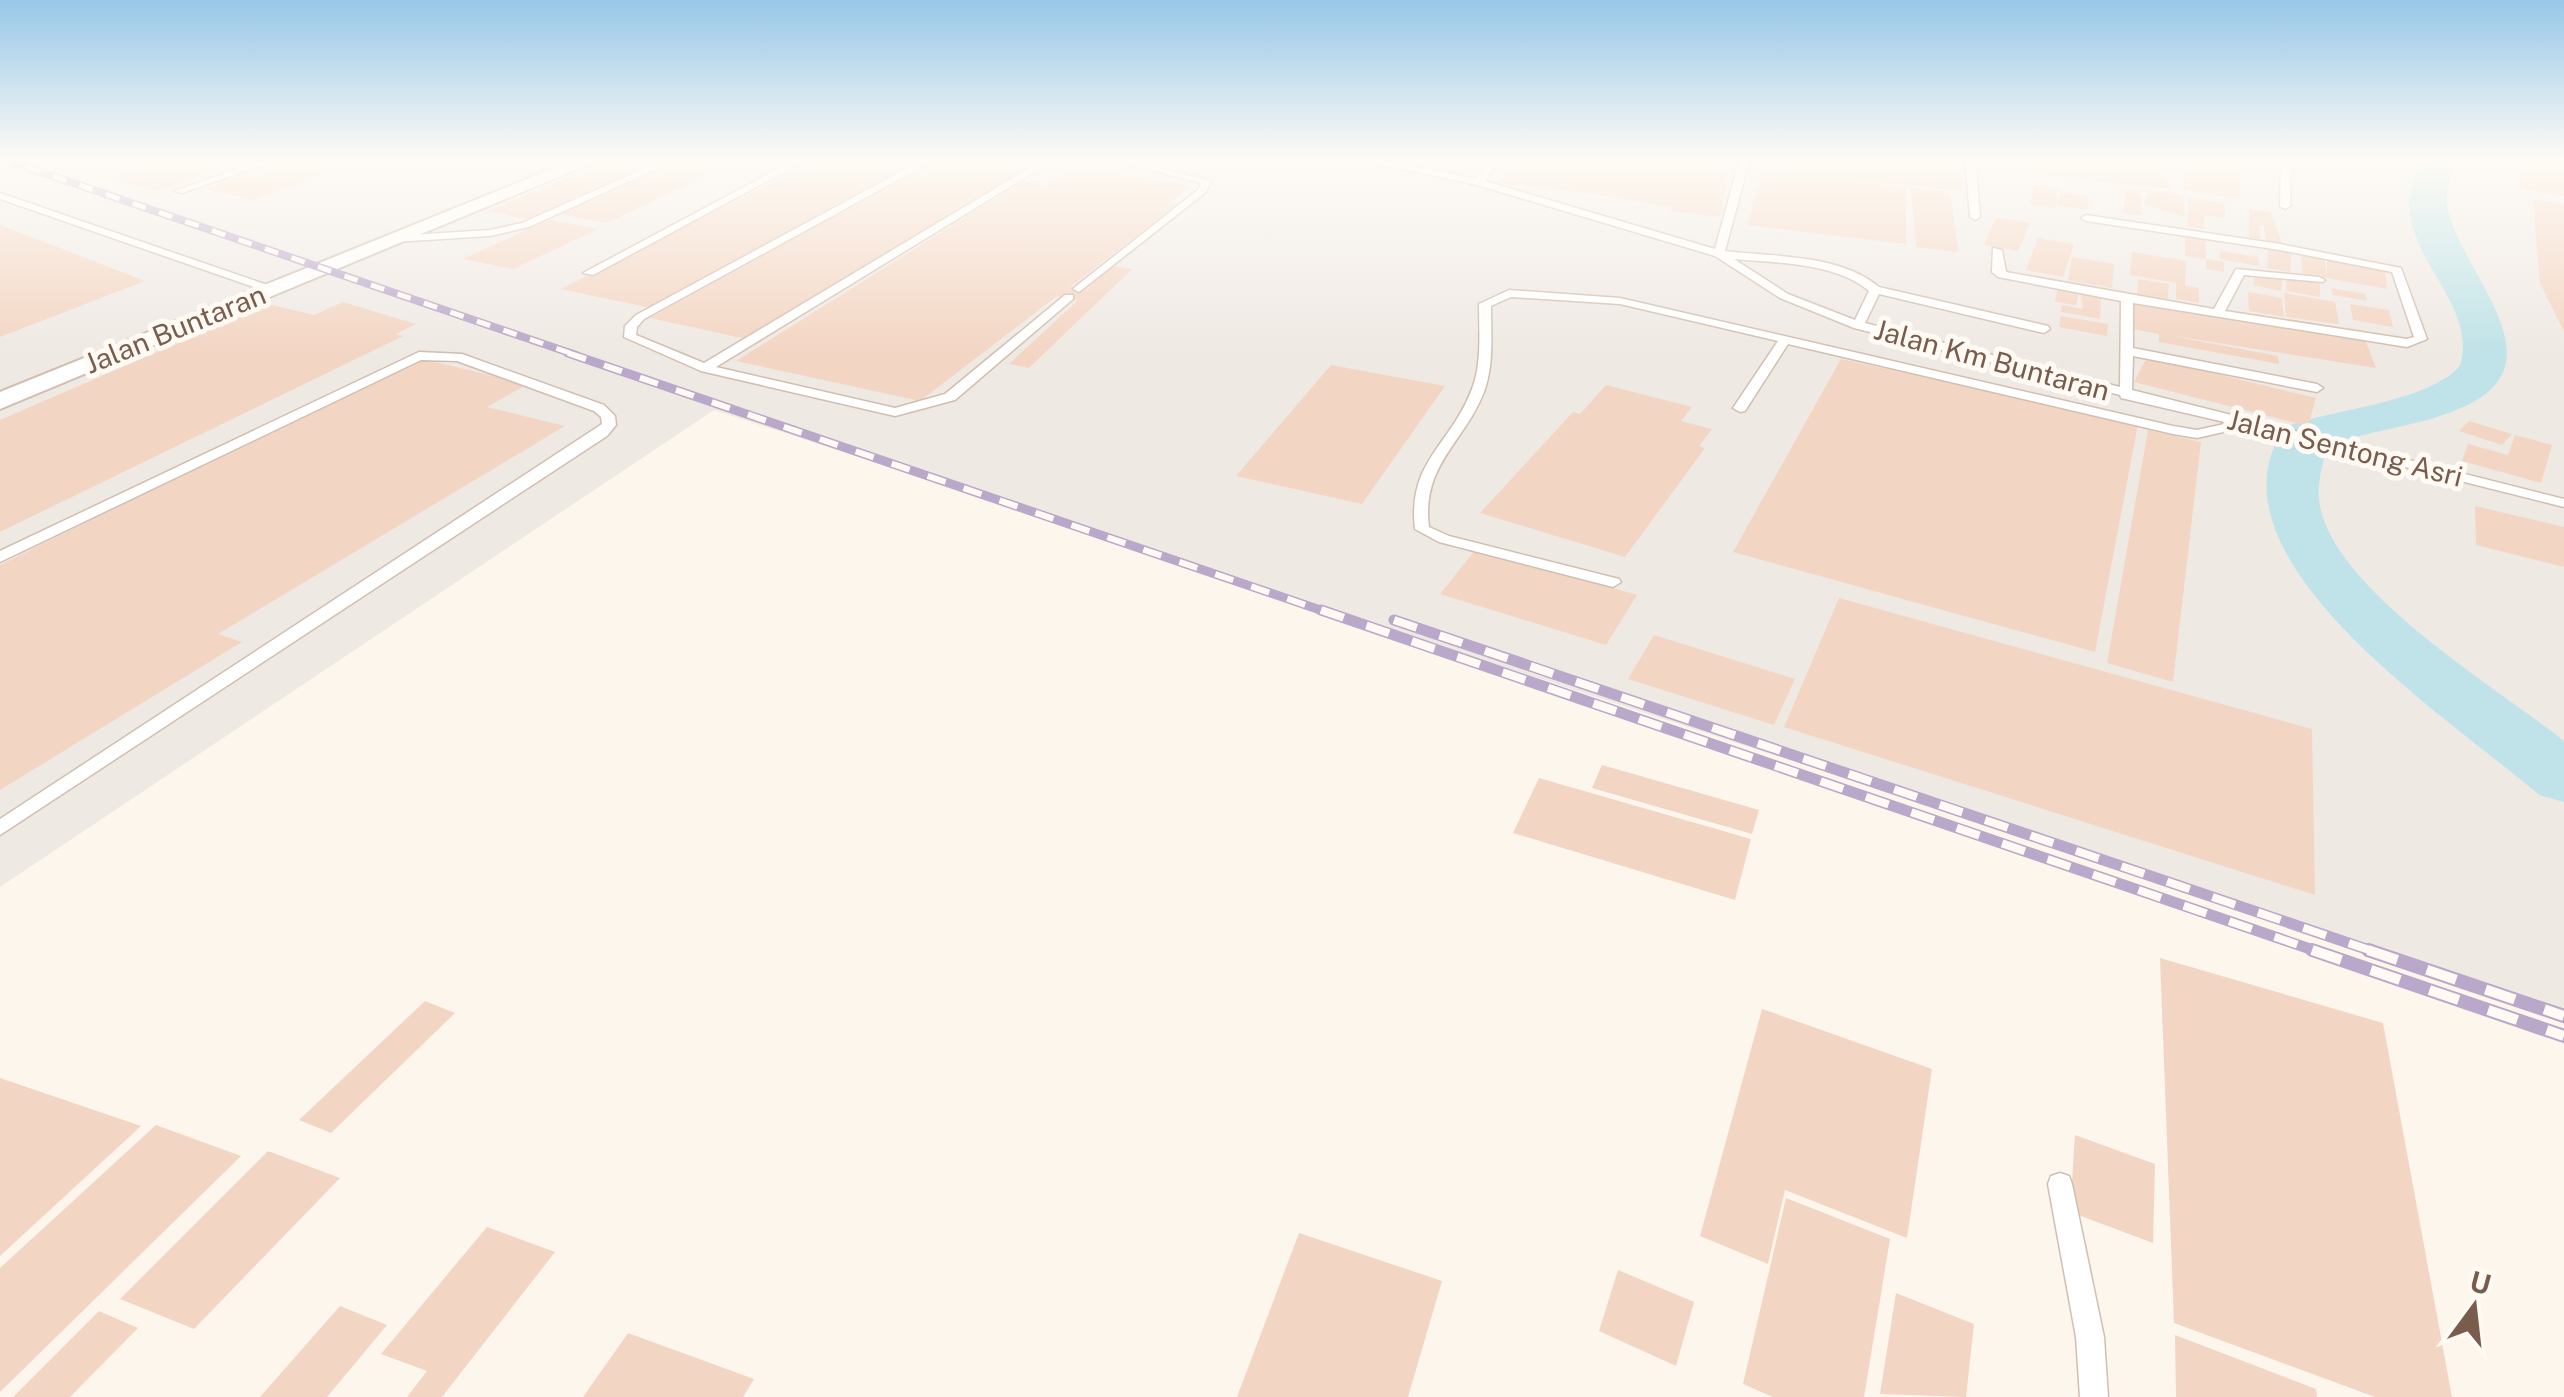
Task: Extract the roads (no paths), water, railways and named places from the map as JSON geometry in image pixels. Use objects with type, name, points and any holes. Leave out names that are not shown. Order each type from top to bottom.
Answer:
[{"type":"street","points":[[394,239],[433,223]]},
{"type":"street","name":"Jalan Buntaran","points":[[0,402],[394,239]]},
{"type":"lane","points":[[75,223],[272,290]]},
{"type":"lane","points":[[394,239],[490,233],[527,223]]},
{"type":"lane","points":[[589,273],[683,223]]},
{"type":"lane","points":[[816,223],[631,326],[630,337],[705,368],[895,412],[950,397],[1162,223]]},
{"type":"lane","points":[[705,368],[944,223]]},
{"type":"lane","name":"Jalan Km Buntaran","points":[[1616,223],[1719,254],[1843,272],[1868,281],[1876,290],[1858,325]]},
{"type":"lane","points":[[1719,254],[1727,223]]},
{"type":"lane","points":[[1997,250],[1998,272],[2002,275],[2128,299],[2406,342],[2421,339],[2397,270],[2280,246],[2122,223]]},
{"type":"lane","name":"Jalan Km Buntaran","points":[[1719,254],[1784,296],[1858,325],[2126,395]]},
{"type":"lane","points":[[2218,312],[2240,270],[2319,280]]},
{"type":"lane","points":[[1876,290],[2044,329]]},
{"type":"lane","points":[[1614,582],[1444,539],[1422,529],[1416,504],[1421,490],[1479,389],[1485,304],[1509,293],[1604,299],[2173,430],[2197,434],[2244,423]]},
{"type":"lane","points":[[2126,395],[2128,299]]},
{"type":"lane","points":[[1740,408],[1785,340]]},
{"type":"lane","points":[[2127,352],[2317,388]]},
{"type":"lane","points":[[0,557],[419,356],[458,358],[599,408],[608,416],[609,424],[602,433],[0,828]]},
{"type":"lane","name":"Jalan Sentong Asri","points":[[2126,395],[2564,503]]},
{"type":"lane","points":[[2060,1184],[2090,1337],[2094,1397]]},
{"type":"waterway","points":[[2432,223],[2483,332],[2484,366],[2469,384],[2450,395],[2303,438],[2293,506],[2308,544],[2334,582],[2368,618],[2564,778]]},
{"type":"railway","points":[[191,223],[576,355]]},
{"type":"railway","points":[[568,353],[1329,613]]},
{"type":"railway","points":[[1321,610],[2319,952]]},
{"type":"railway","points":[[1394,620],[2375,952]]},
{"type":"railway","points":[[2312,950],[2564,1036]]},
{"type":"railway","points":[[2368,950],[2564,1016]]}]
